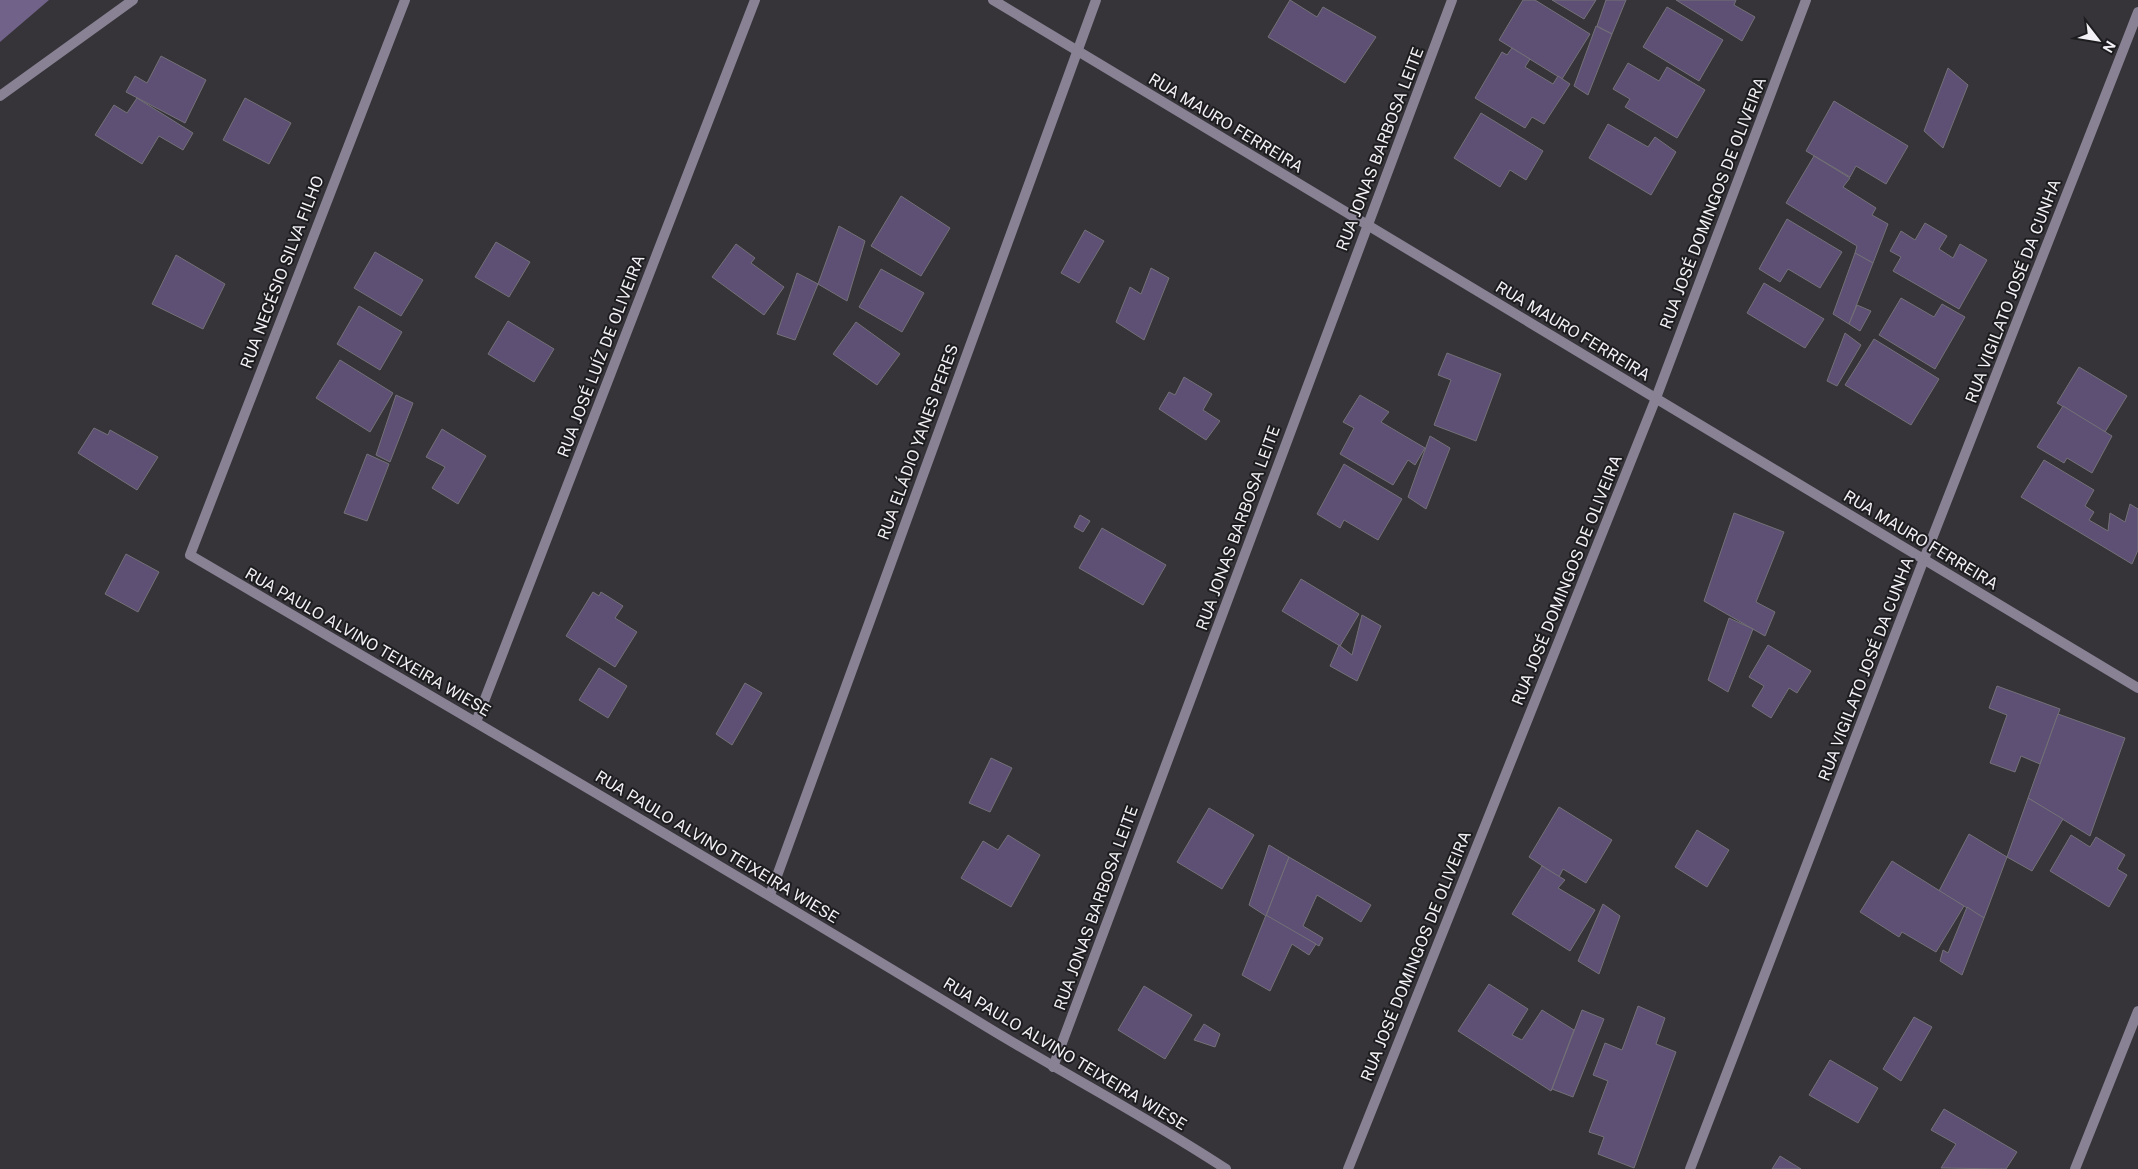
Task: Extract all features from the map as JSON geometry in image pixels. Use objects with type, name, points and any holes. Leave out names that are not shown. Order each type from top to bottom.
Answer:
[{"type":"street","points":[[0,96],[133,0]]},
{"type":"street","name":"RUA NECÉSIO SILVA FILHO","points":[[190,554],[405,0]]},
{"type":"street","name":"RUA JOSÉ LUÍZ DE OLIVEIRA","points":[[476,722],[755,0]]},
{"type":"street","name":"RUA MAURO FERREIRA","points":[[993,0],[2138,688]]},
{"type":"street","name":"RUA ELÁDIO YANES PERES","points":[[770,895],[1096,0]]},
{"type":"street","name":"RUA JONAS BARBOSA LEITE","points":[[1053,1067],[1452,0]]},
{"type":"street","name":"RUA JOSÉ DOMINGOS DE OLIVEIRA","points":[[1348,1169],[1656,398],[1806,0]]},
{"type":"street","name":"RUA VIGILATO JOSÉ DA CUNHA","points":[[1690,1169],[1924,559],[2138,12]]},
{"type":"street","name":"RUA PAULO ALVINO TEIXEIRA WIESE","points":[[190,554],[770,895],[1053,1067],[1196,1149],[1226,1169]]},
{"type":"street","points":[[2075,1169],[2138,1011]]},
{"type":"shaded area","points":[[0,0],[49,0],[0,42]]},
{"type":"building","points":[[1290,0],[1317,17],[1323,7],[1376,37],[1345,83],[1268,37]]},
{"type":"building","points":[[1523,0],[1535,0],[1590,34],[1562,79],[1499,40]]},
{"type":"building","points":[[1552,0],[1596,0],[1584,19]]},
{"type":"building","points":[[1606,0],[1626,0],[1612,34],[1597,26]]},
{"type":"building","points":[[1676,0],[1736,0],[1734,5],[1755,17],[1742,41]]},
{"type":"building","points":[[1667,7],[1723,40],[1699,81],[1643,47]]},
{"type":"building","points":[[1596,26],[1612,34],[1588,95],[1574,86]]},
{"type":"building","points":[[1512,48],[1530,59],[1525,67],[1553,84],[1558,76],[1570,84],[1544,124],[1532,117],[1525,128],[1475,98],[1502,52],[1507,55]]},
{"type":"building","points":[[161,56],[206,80],[185,123],[126,92],[135,76],[147,83]]},
{"type":"building","points":[[1628,63],[1659,81],[1667,67],[1705,90],[1677,138],[1625,107],[1630,99],[1613,89]]},
{"type":"building","points":[[1948,68],[1968,85],[1943,148],[1924,131]]},
{"type":"building","points":[[137,98],[193,133],[183,150],[159,136],[142,164],[95,135],[114,105],[127,113]]},
{"type":"building","points":[[245,98],[291,123],[269,164],[223,140]]},
{"type":"building","points":[[1834,101],[1908,146],[1886,184],[1856,166],[1850,177],[1806,151]]},
{"type":"building","points":[[1481,113],[1543,151],[1526,180],[1510,170],[1500,187],[1454,158]]},
{"type":"building","points":[[1608,124],[1648,147],[1655,137],[1676,152],[1651,195],[1589,158]]},
{"type":"building","points":[[1814,156],[1850,178],[1843,187],[1876,208],[1872,215],[1888,224],[1873,263],[1855,253],[1857,246],[1786,203]]},
{"type":"building","points":[[901,196],[950,228],[921,276],[871,246]]},
{"type":"building","points":[[1787,219],[1842,252],[1820,288],[1788,269],[1780,282],[1759,269]]},
{"type":"building","points":[[1925,223],[1947,236],[1939,249],[1953,258],[1960,244],[1987,260],[1959,309],[1893,271],[1901,257],[1890,251],[1901,231],[1915,240]]},
{"type":"building","points":[[839,226],[865,241],[847,301],[818,284]]},
{"type":"building","points":[[1085,230],[1104,241],[1079,283],[1061,273]]},
{"type":"building","points":[[496,242],[530,262],[509,297],[475,277]]},
{"type":"building","points":[[736,244],[755,258],[751,263],[784,287],[764,315],[712,277]]},
{"type":"building","points":[[375,252],[423,280],[401,316],[354,288]]},
{"type":"building","points":[[1855,253],[1873,263],[1849,324],[1833,314]]},
{"type":"building","points":[[176,255],[225,284],[203,329],[152,304]]},
{"type":"building","points":[[1151,268],[1169,278],[1144,340],[1116,322],[1130,287],[1141,294]]},
{"type":"building","points":[[881,269],[924,293],[902,332],[859,307]]},
{"type":"building","points":[[797,273],[818,284],[795,340],[777,334]]},
{"type":"building","points":[[1764,283],[1824,319],[1805,348],[1747,313]]},
{"type":"building","points":[[1901,298],[1934,317],[1942,304],[1965,317],[1935,369],[1879,335]]},
{"type":"building","points":[[1857,305],[1871,311],[1860,331],[1849,324]]},
{"type":"building","points":[[359,306],[402,332],[380,370],[337,344]]},
{"type":"building","points":[[508,321],[554,349],[534,382],[488,354]]},
{"type":"building","points":[[856,322],[900,354],[877,385],[833,354]]},
{"type":"building","points":[[1845,333],[1861,345],[1837,386],[1827,381]]},
{"type":"building","points":[[1874,339],[1939,379],[1911,425],[1845,385]]},
{"type":"building","points":[[1447,353],[1501,374],[1476,441],[1434,425],[1451,380],[1438,375]]},
{"type":"building","points":[[340,360],[393,393],[370,432],[316,398]]},
{"type":"building","points":[[2079,367],[2127,396],[2105,432],[2057,403]]},
{"type":"building","points":[[1184,377],[1212,394],[1203,410],[1220,421],[1206,440],[1159,409],[1169,392],[1175,395]]},
{"type":"building","points":[[396,395],[413,403],[390,462],[376,455]]},
{"type":"building","points":[[1360,395],[1389,412],[1381,422],[1425,448],[1415,465],[1408,460],[1393,485],[1340,454],[1354,428],[1343,422]]},
{"type":"building","points":[[2063,406],[2112,436],[2092,473],[2067,458],[2064,463],[2037,447]]},
{"type":"building","points":[[94,428],[108,435],[110,430],[158,457],[137,490],[78,453]]},
{"type":"building","points":[[442,429],[486,456],[458,504],[432,488],[445,467],[426,457]]},
{"type":"building","points":[[1430,436],[1450,448],[1426,509],[1408,497]]},
{"type":"building","points":[[367,454],[389,464],[367,521],[344,513]]},
{"type":"building","points":[[2044,460],[2094,490],[2085,506],[2094,512],[2089,520],[2108,531],[2110,513],[2125,522],[2130,504],[2138,509],[2138,550],[2132,564],[2021,497]]},
{"type":"building","points":[[1344,464],[1402,499],[1378,540],[1344,520],[1340,528],[1317,514]]},
{"type":"building","points":[[1734,513],[1784,532],[1756,602],[1775,612],[1765,636],[1704,601]]},
{"type":"building","points":[[1080,515],[1090,521],[1083,532],[1074,527]]},
{"type":"building","points":[[1102,528],[1166,565],[1143,605],[1079,568]]},
{"type":"building","points":[[126,554],[159,572],[138,612],[105,594]]},
{"type":"building","points":[[1301,579],[1359,614],[1340,646],[1282,611]]},
{"type":"building","points":[[593,592],[599,596],[601,592],[623,606],[615,618],[637,632],[615,667],[566,636]]},
{"type":"building","points":[[1362,615],[1381,626],[1357,681],[1330,666],[1339,645],[1352,655]]},
{"type":"building","points":[[1729,618],[1753,629],[1728,692],[1708,680]]},
{"type":"building","points":[[1768,645],[1811,671],[1797,693],[1789,688],[1771,718],[1752,706],[1764,686],[1749,677]]},
{"type":"building","points":[[599,668],[627,686],[608,718],[579,700]]},
{"type":"building","points":[[745,683],[762,693],[732,745],[716,734]]},
{"type":"building","points":[[1997,686],[2060,709],[2040,764],[2021,756],[2015,772],[1990,763],[2007,715],[1989,708]]},
{"type":"building","points":[[2058,714],[2125,738],[2090,836],[2028,798]]},
{"type":"building","points":[[991,758],[1012,768],[990,812],[969,803]]},
{"type":"building","points":[[2028,798],[2063,819],[2032,871],[2007,857]]},
{"type":"building","points":[[1559,807],[1612,840],[1586,883],[1563,869],[1559,877],[1529,857]]},
{"type":"building","points":[[1209,808],[1254,835],[1222,889],[1177,862]]},
{"type":"building","points":[[1697,830],[1729,850],[1707,887],[1675,867]]},
{"type":"building","points":[[1969,834],[2007,857],[1984,918],[1939,891]]},
{"type":"building","points":[[1008,835],[1040,855],[1011,907],[961,878],[983,841],[998,850]]},
{"type":"building","points":[[2071,835],[2090,847],[2096,837],[2125,855],[2117,869],[2127,875],[2109,907],[2050,871]]},
{"type":"building","points":[[1269,845],[1289,857],[1266,916],[1249,905]]},
{"type":"building","points":[[1289,857],[1371,905],[1361,922],[1317,895],[1303,926],[1323,938],[1319,946],[1266,916]]},
{"type":"building","points":[[1892,861],[1964,906],[1936,952],[1902,932],[1899,937],[1860,912]]},
{"type":"building","points":[[1542,866],[1565,880],[1558,888],[1595,910],[1570,951],[1512,914]]},
{"type":"building","points":[[1603,904],[1620,916],[1599,974],[1578,961]]},
{"type":"building","points":[[1967,907],[1984,918],[1962,975],[1940,961],[1943,950],[1948,953]]},
{"type":"building","points":[[1266,915],[1316,944],[1309,955],[1292,944],[1270,991],[1242,975]]},
{"type":"building","points":[[1489,984],[1528,1009],[1512,1035],[1522,1040],[1542,1010],[1574,1030],[1551,1091],[1458,1031]]},
{"type":"building","points":[[1144,986],[1192,1015],[1165,1059],[1118,1030]]},
{"type":"building","points":[[1638,1006],[1665,1018],[1656,1044],[1676,1052],[1634,1168],[1598,1154],[1604,1137],[1589,1132],[1608,1081],[1593,1075],[1605,1043],[1622,1050]]},
{"type":"building","points":[[1582,1010],[1604,1019],[1573,1097],[1552,1089]]},
{"type":"building","points":[[1914,1017],[1932,1027],[1901,1081],[1883,1069]]},
{"type":"building","points":[[1204,1024],[1220,1034],[1215,1047],[1194,1040]]},
{"type":"building","points":[[1830,1060],[1878,1088],[1858,1123],[1809,1095]]},
{"type":"building","points":[[1944,1109],[2017,1152],[2006,1169],[1941,1168],[1956,1144],[1931,1130]]},
{"type":"building","points":[[1780,1156],[1801,1169],[1772,1169]]}]
